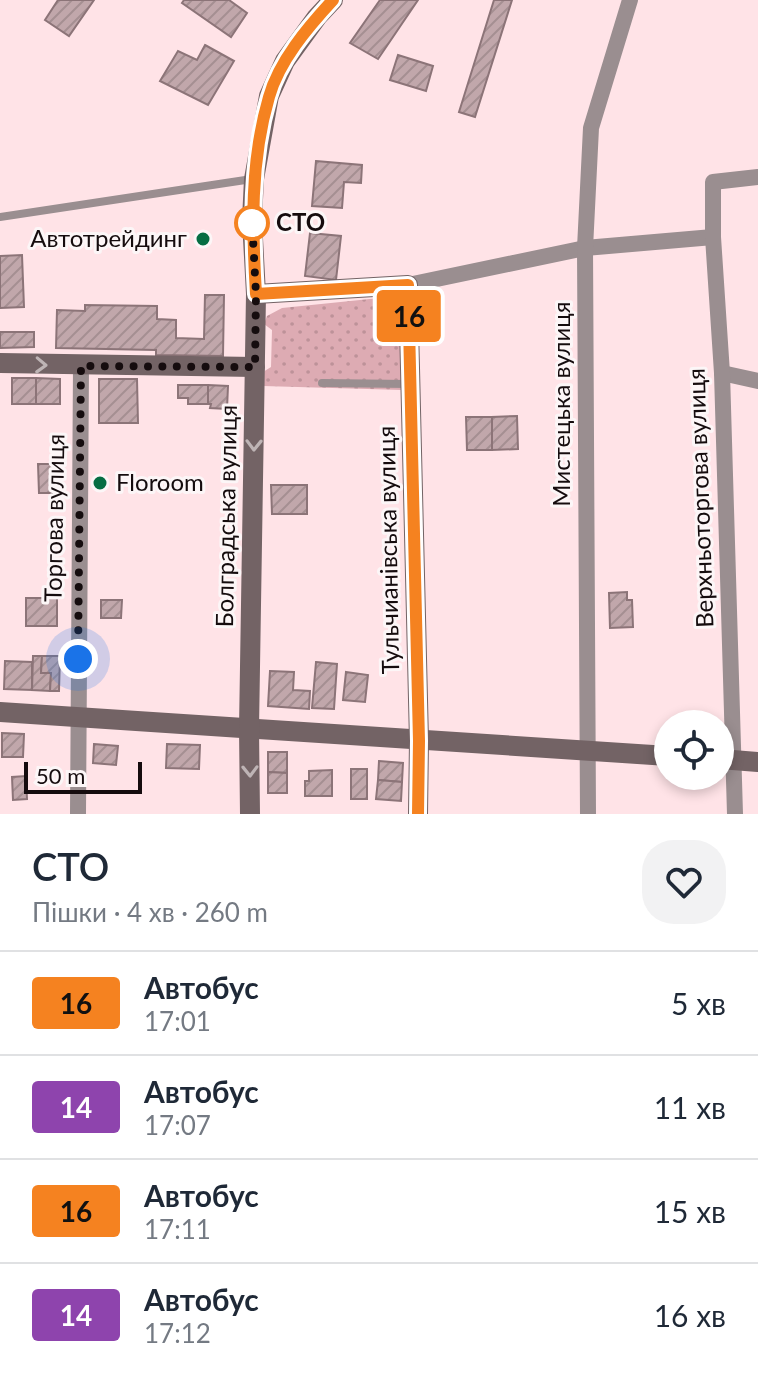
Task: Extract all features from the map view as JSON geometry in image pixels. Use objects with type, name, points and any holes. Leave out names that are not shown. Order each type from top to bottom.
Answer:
[{"type":"main road","name":"Болградська вулиця","points":[[250,814],[256,294],[252,220],[254,179],[269,96],[285,61],[333,0]]},
{"type":"main road","points":[[256,294],[408,285]]},
{"type":"main road","name":"Тульчианівська вулиця","points":[[408,285],[418,814]]},
{"type":"main road","points":[[0,363],[255,367]]},
{"type":"main road","points":[[0,712],[654,755]]},
{"type":"main road","points":[[734,760],[758,762]]},
{"type":"street","name":"Мистецька вулиця","points":[[588,814],[585,248],[591,128],[630,0]]},
{"type":"street","name":"Верхньоторгова вулиця","points":[[725,710],[722,373],[713,237],[713,182],[758,177]]},
{"type":"street","points":[[408,285],[585,248],[713,237]]},
{"type":"street","name":"Торгова вулиця","points":[[78,814],[81,366]]},
{"type":"street","points":[[722,373],[758,381]]},
{"type":"street","name":"Верхньоторгова вулиця","points":[[731,790],[735,814]]},
{"type":"lane","points":[[0,217],[254,179]]},
{"type":"lane","points":[[322,383],[411,384]]},
{"type":"shaded area","points":[[399,296],[402,390],[263,386],[263,372],[271,367],[272,330],[264,324],[267,316],[282,308]]},
{"type":"building","points":[[58,0],[94,0],[69,36],[45,20]]},
{"type":"building","points":[[184,0],[229,0],[247,13],[231,37],[182,3]]},
{"type":"building","points":[[380,0],[418,0],[378,59],[350,43]]},
{"type":"building","points":[[494,0],[512,0],[475,117],[459,112]]},
{"type":"building","points":[[205,45],[234,61],[208,105],[160,81],[178,51],[197,60]]},
{"type":"building","points":[[398,55],[433,66],[426,91],[390,80]]},
{"type":"building","points":[[316,161],[362,165],[361,183],[344,182],[342,208],[312,206]]},
{"type":"building","points":[[310,233],[341,236],[336,280],[305,276]]},
{"type":"building","points":[[22,255],[24,307],[0,308],[0,256]]},
{"type":"building","points":[[205,295],[224,295],[223,356],[156,355],[156,350],[56,348],[57,310],[85,311],[85,305],[157,306],[157,319],[176,320],[176,338],[204,339]]},
{"type":"building","points":[[0,332],[34,332],[34,347],[0,348]]},
{"type":"building","points":[[12,378],[36,378],[36,404],[12,404]]},
{"type":"building","points":[[36,378],[60,379],[60,404],[36,404]]},
{"type":"building","points":[[99,379],[137,379],[138,423],[99,423]]},
{"type":"building","points":[[178,385],[208,385],[208,404],[188,404],[188,398],[178,398]]},
{"type":"building","points":[[208,385],[228,386],[227,409],[210,408]]},
{"type":"building","points":[[517,416],[518,449],[492,450],[492,417]]},
{"type":"building","points":[[466,417],[492,417],[492,450],[467,450]]},
{"type":"building","points":[[38,464],[61,464],[61,493],[39,493]]},
{"type":"building","points":[[271,485],[307,485],[307,514],[272,514]]},
{"type":"building","points":[[627,592],[627,600],[632,600],[633,627],[610,628],[609,593]]},
{"type":"building","points":[[26,598],[57,598],[57,626],[26,626]]},
{"type":"building","points":[[101,600],[122,600],[121,618],[101,618]]},
{"type":"building","points":[[33,656],[42,656],[41,673],[51,673],[50,691],[32,690]]},
{"type":"building","points":[[42,656],[60,656],[59,691],[50,691],[51,673],[41,673]]},
{"type":"building","points":[[5,661],[32,662],[32,690],[4,689]]},
{"type":"building","points":[[316,662],[337,664],[334,709],[312,708]]},
{"type":"building","points":[[270,671],[294,672],[293,690],[310,691],[309,709],[268,706]]},
{"type":"building","points":[[346,672],[368,675],[365,702],[343,700]]},
{"type":"building","points":[[2,733],[24,734],[23,757],[2,757]]},
{"type":"building","points":[[94,744],[118,746],[116,765],[93,763]]},
{"type":"building","points":[[167,744],[200,745],[199,769],[166,768]]},
{"type":"building","points":[[268,752],[287,752],[287,773],[268,772]]},
{"type":"building","points":[[379,761],[403,763],[402,782],[378,780]]},
{"type":"building","points":[[351,769],[367,769],[367,799],[351,799]]},
{"type":"building","points":[[332,770],[332,796],[305,796],[309,771]]},
{"type":"building","points":[[268,772],[287,773],[287,793],[268,793]]},
{"type":"building","points":[[26,776],[27,799],[13,800],[12,777]]},
{"type":"building","points":[[378,780],[402,782],[401,801],[376,799]]},
{"type":"bus line","name":"16","points":[[333,0],[285,61],[269,96],[254,179],[252,220],[256,294],[408,285],[418,814]]},
{"type":"place","name":"СТО","points":[[252,223]]},
{"type":"place","name":"Автотрейдинг","points":[[203,239]]},
{"type":"place","name":"Floroom","points":[[100,483]]},
{"type":"route","points":[[78,659],[81,366],[255,367],[256,294],[252,220],[252,223]]}]
